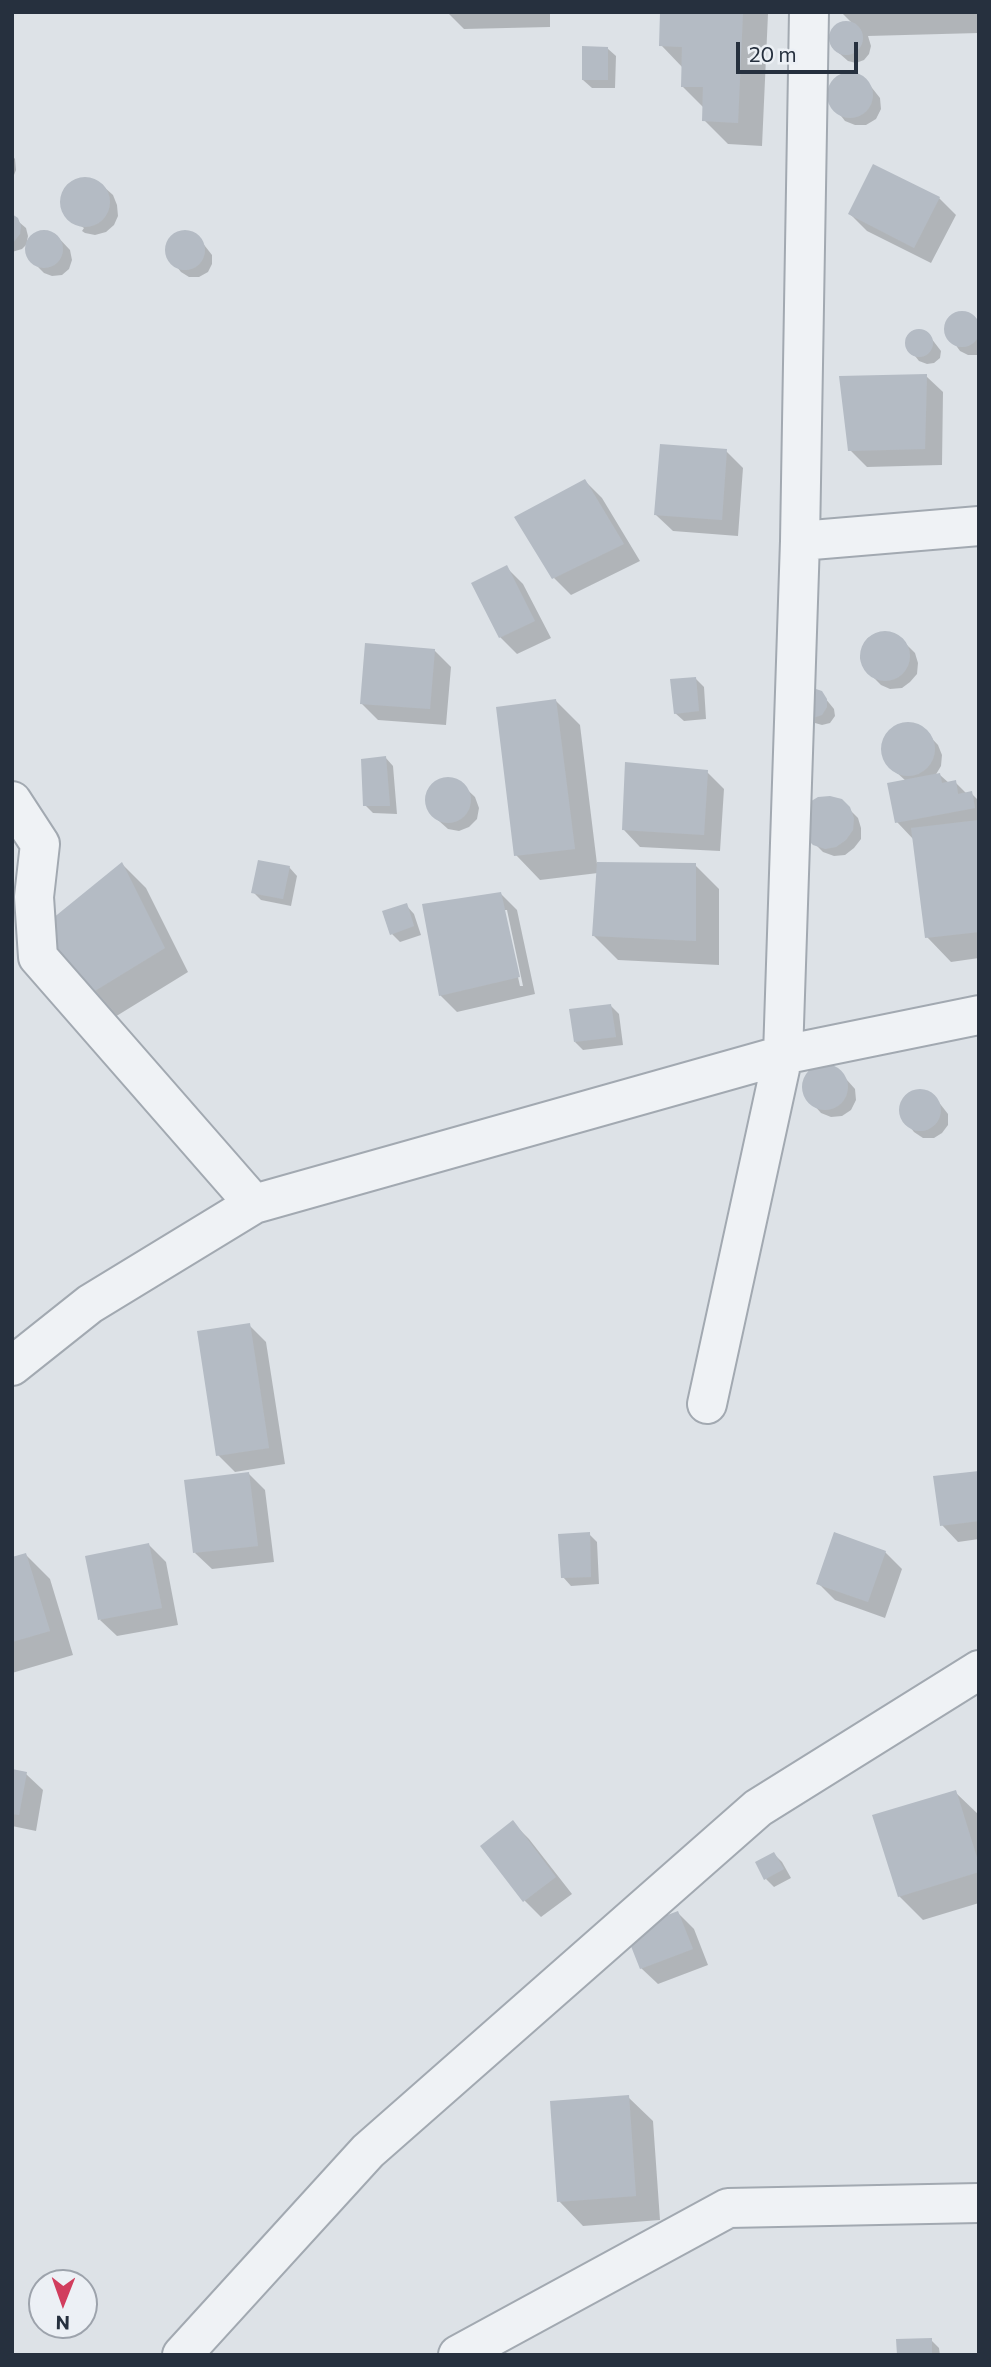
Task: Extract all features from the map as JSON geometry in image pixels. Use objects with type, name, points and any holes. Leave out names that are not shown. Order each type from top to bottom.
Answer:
[{"type":"street","points":[[708,1404],[783,1055],[800,541],[809,12]]},
{"type":"street","points":[[800,541],[979,526]]},
{"type":"street","points":[[12,801],[40,844],[34,897],[38,957],[254,1204]]},
{"type":"street","points":[[12,1366],[90,1304],[254,1204],[783,1055],[979,1015]]},
{"type":"street","points":[[182,2355],[368,2151],[758,1808],[979,1670]]},
{"type":"street","points":[[458,2355],[728,2208],[979,2203]]},
{"type":"building","points":[[660,12],[743,12],[738,123],[702,121],[703,87],[681,87],[682,47],[659,46]]},
{"type":"building","points":[[846,21],[858,26],[863,38],[858,50],[846,55],[834,50],[829,38],[834,26]]},
{"type":"building","points":[[582,46],[608,47],[608,80],[582,80]]},
{"type":"building","points":[[850,72],[866,79],[873,95],[866,111],[850,118],[834,111],[827,95],[834,79]]},
{"type":"building","points":[[873,164],[940,197],[914,248],[848,214]]},
{"type":"building","points":[[85,177],[103,184],[110,202],[103,220],[85,227],[67,220],[60,202],[67,184]]},
{"type":"building","points":[[12,214],[18,218],[21,226],[20,234],[12,244]]},
{"type":"building","points":[[44,230],[58,235],[63,249],[58,263],[44,268],[30,263],[25,249],[30,235]]},
{"type":"building","points":[[185,230],[199,236],[205,250],[199,264],[185,270],[171,264],[165,250],[171,236]]},
{"type":"building","points":[[962,311],[975,316],[980,329],[975,342],[962,347],[949,342],[944,329],[949,316]]},
{"type":"building","points":[[919,329],[929,333],[933,343],[929,353],[919,357],[909,353],[905,343],[909,333]]},
{"type":"building","points":[[927,374],[925,449],[848,451],[839,376]]},
{"type":"building","points":[[660,444],[727,449],[722,520],[654,515]]},
{"type":"building","points":[[585,479],[624,544],[552,579],[514,517]]},
{"type":"building","points":[[507,565],[535,621],[499,638],[471,583]]},
{"type":"building","points":[[885,631],[903,638],[910,656],[903,674],[885,681],[867,674],[860,656],[867,638]]},
{"type":"building","points":[[365,643],[435,649],[430,709],[360,704]]},
{"type":"building","points":[[696,677],[699,711],[674,714],[670,679]]},
{"type":"building","points":[[813,688],[822,691],[827,699],[827,707],[822,715],[813,718]]},
{"type":"building","points":[[556,699],[575,849],[514,856],[496,707]]},
{"type":"building","points":[[908,722],[927,730],[935,749],[927,768],[908,776],[889,768],[881,749],[889,730]]},
{"type":"building","points":[[386,756],[390,806],[363,806],[361,759]]},
{"type":"building","points":[[625,762],[708,770],[704,835],[622,830]]},
{"type":"building","points":[[940,773],[942,783],[956,780],[958,794],[972,791],[975,808],[895,823],[887,783]]},
{"type":"building","points":[[448,777],[464,784],[471,800],[464,816],[448,823],[432,816],[425,800],[432,784]]},
{"type":"building","points":[[818,797],[842,799],[850,807],[854,818],[853,830],[846,840],[836,847],[825,849],[813,845],[804,836],[808,803]]},
{"type":"building","points":[[979,820],[979,932],[925,938],[911,828]]},
{"type":"building","points":[[258,860],[290,866],[283,899],[251,893]]},
{"type":"building","points":[[122,862],[165,948],[85,997],[42,927]]},
{"type":"building","points":[[597,862],[696,863],[696,941],[592,936]]},
{"type":"building","points":[[501,892],[520,977],[439,996],[422,904]]},
{"type":"building","points":[[407,903],[414,926],[390,935],[382,911]]},
{"type":"building","points":[[611,1004],[616,1037],[574,1042],[569,1009]]},
{"type":"building","points":[[825,1064],[841,1071],[848,1087],[841,1103],[825,1110],[809,1103],[802,1087],[809,1071]]},
{"type":"building","points":[[920,1089],[935,1095],[941,1110],[935,1125],[920,1131],[905,1125],[899,1110],[905,1095]]},
{"type":"building","points":[[250,1323],[269,1448],[216,1456],[197,1331]]},
{"type":"building","points":[[979,1471],[979,1521],[940,1526],[933,1476]]},
{"type":"building","points":[[249,1472],[258,1546],[193,1553],[184,1480]]},
{"type":"building","points":[[590,1532],[591,1577],[561,1578],[558,1534]]},
{"type":"building","points":[[834,1532],[886,1551],[868,1602],[816,1584]]},
{"type":"building","points":[[149,1543],[162,1608],[98,1620],[85,1556]]},
{"type":"building","points":[[26,1553],[50,1631],[12,1642],[12,1557]]},
{"type":"building","points":[[12,1769],[27,1772],[19,1815],[12,1814]]},
{"type":"building","points":[[956,1790],[979,1864],[979,1872],[898,1897],[872,1815]]},
{"type":"building","points":[[513,1820],[556,1877],[523,1902],[480,1846]]},
{"type":"building","points":[[774,1852],[784,1869],[764,1880],[755,1862]]},
{"type":"building","points":[[678,1911],[693,1949],[640,1969],[625,1931]]},
{"type":"building","points":[[629,2095],[636,2196],[557,2202],[550,2101]]},
{"type":"building","points":[[932,2338],[932,2355],[897,2355],[896,2339]]}]
